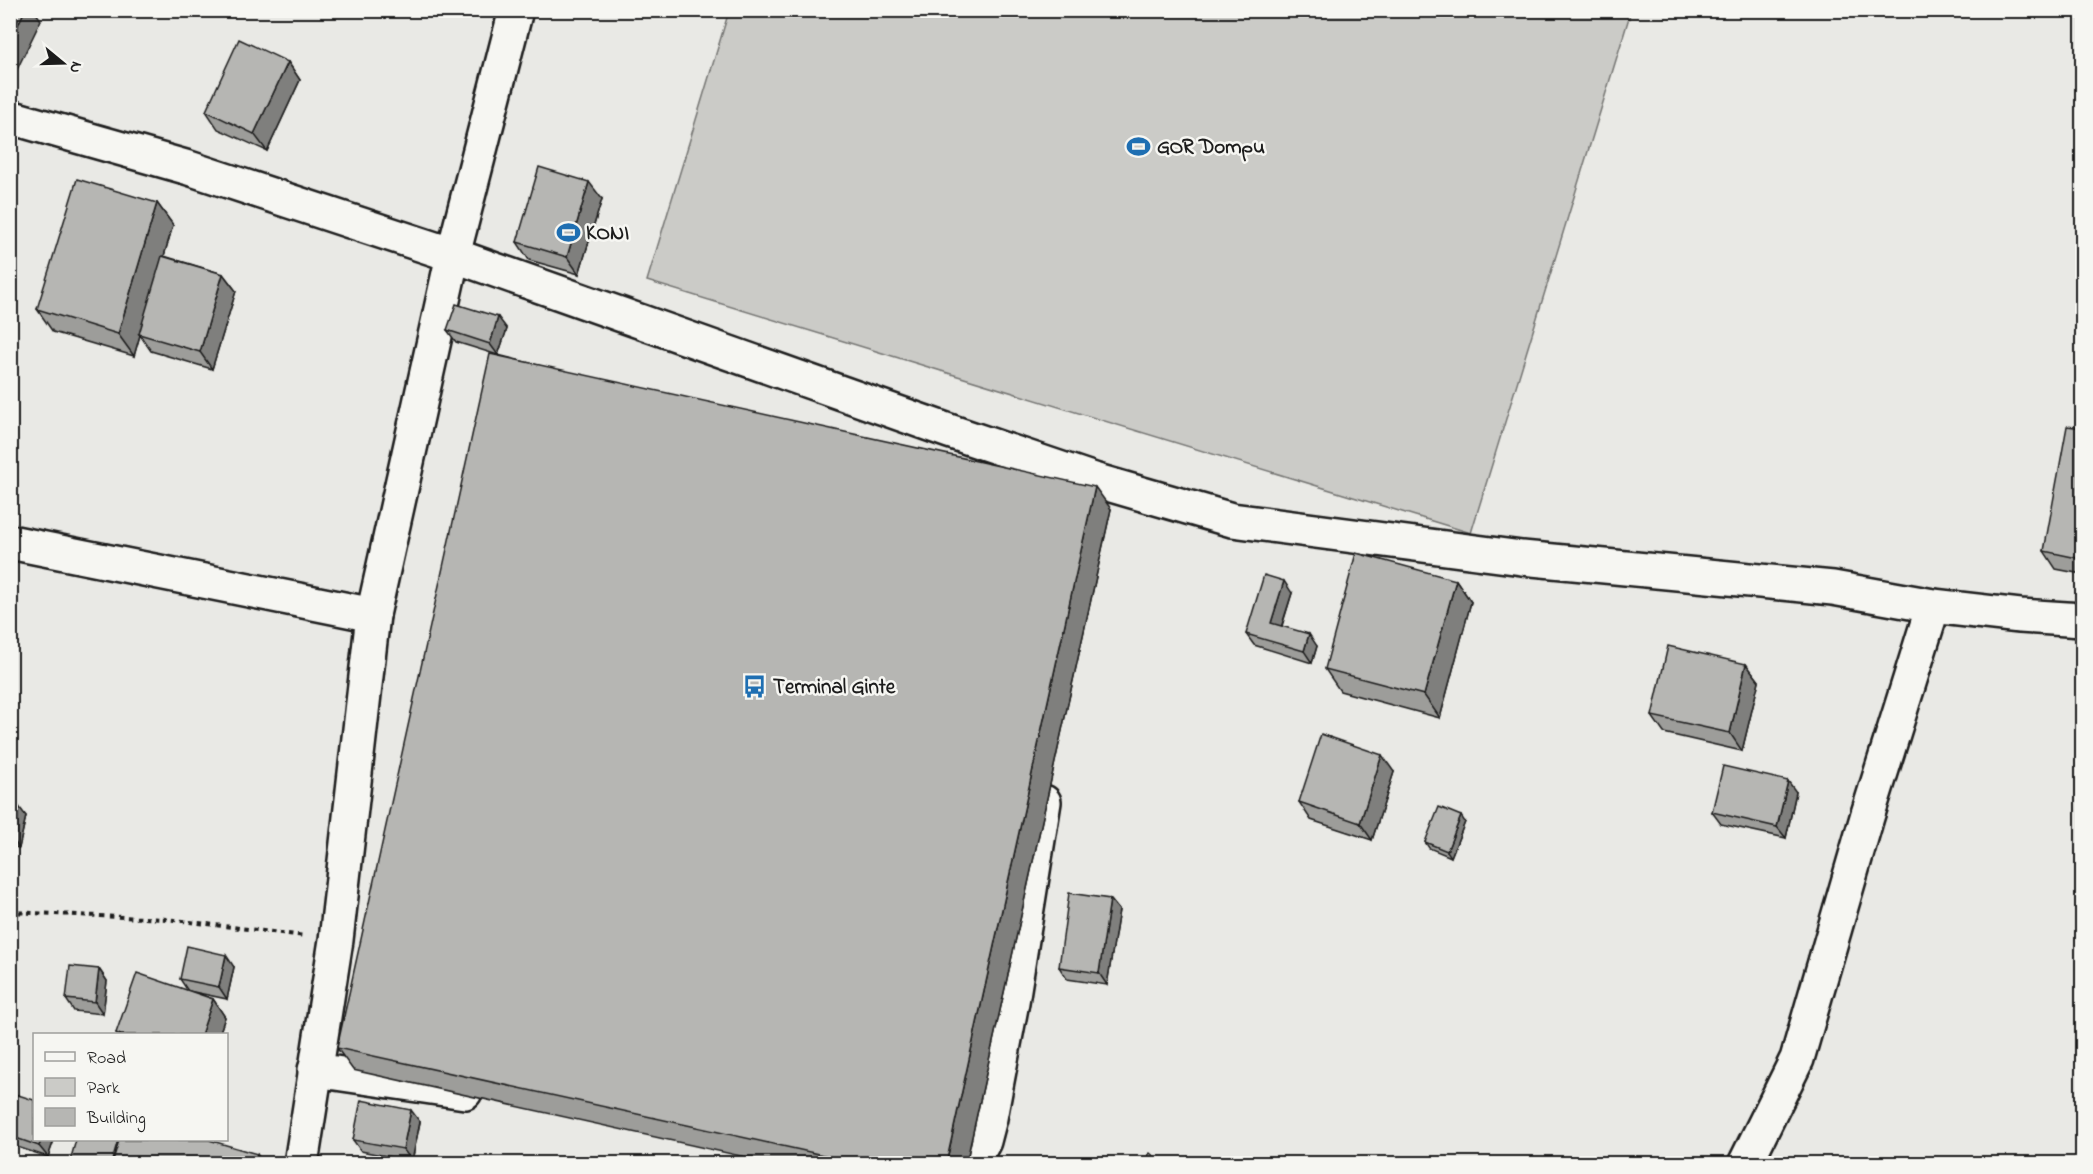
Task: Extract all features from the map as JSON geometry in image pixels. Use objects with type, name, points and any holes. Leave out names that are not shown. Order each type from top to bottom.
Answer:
[{"type":"main road","points":[[301,1164],[336,940],[373,615],[453,255],[516,10]]},
{"type":"main road","points":[[10,117],[189,168],[453,255],[938,427],[1094,480],[1232,520],[1522,558],[1833,588],[1933,606],[2020,616],[2082,620]]},
{"type":"main road","points":[[1088,514],[1094,480]]},
{"type":"main road","points":[[10,543],[373,615]]},
{"type":"main road","points":[[1745,1164],[1797,1059],[1867,817],[1933,606]]},
{"type":"main road","points":[[969,1164],[984,1141],[990,1118],[1012,1002],[1048,770]]},
{"type":"main road","points":[[315,1070],[499,1096]]},
{"type":"path","points":[[10,912],[166,919],[336,940]]},
{"type":"green space","name":"GOR Dompu","points":[[729,11],[1631,11],[1471,533],[647,281]]},
{"type":"building","points":[[10,10],[25,10],[10,41]]},
{"type":"building","points":[[239,39],[288,62],[254,134],[206,111]]},
{"type":"building","points":[[539,167],[589,182],[567,257],[517,242]]},
{"type":"building","points":[[77,179],[157,203],[118,334],[37,309]]},
{"type":"building","points":[[162,256],[223,274],[200,352],[139,334]]},
{"type":"building","points":[[456,304],[498,317],[490,344],[447,330]]},
{"type":"building","name":"Terminal Ginte","points":[[490,354],[1095,487],[946,1164],[864,1164],[337,1048]]},
{"type":"building","points":[[2067,426],[2082,428],[2082,559],[2044,551]]},
{"type":"building","points":[[1356,553],[1456,580],[1424,695],[1325,669]]},
{"type":"building","points":[[1264,575],[1284,581],[1271,623],[1309,634],[1304,651],[1246,634]]},
{"type":"building","points":[[1668,646],[1746,664],[1730,733],[1652,716]]},
{"type":"building","points":[[1321,734],[1382,755],[1360,823],[1299,802]]},
{"type":"building","points":[[1723,766],[1788,781],[1777,827],[1712,812]]},
{"type":"building","points":[[10,802],[17,804],[10,835]]},
{"type":"building","points":[[1439,807],[1461,816],[1447,851],[1425,842]]},
{"type":"building","points":[[1069,893],[1110,899],[1099,973],[1059,967]]},
{"type":"building","points":[[187,946],[226,955],[219,987],[180,979]]},
{"type":"building","points":[[70,966],[99,969],[95,1002],[66,999]]},
{"type":"building","points":[[137,973],[213,999],[202,1033],[116,1033]]},
{"type":"building","points":[[15,1094],[33,1100],[33,1141],[41,1141],[39,1146],[10,1136],[10,1108]]},
{"type":"building","points":[[361,1100],[411,1110],[403,1149],[353,1140]]},
{"type":"building","points":[[76,1141],[118,1141],[111,1164],[78,1164],[70,1161]]},
{"type":"building","points":[[119,1141],[212,1141],[257,1154],[254,1164],[112,1164]]},
{"type":"building","points":[[1150,1153],[1163,1164],[1142,1164]]},
{"type":"place","name":"GOR Dompu","points":[[1139,146]]},
{"type":"place","name":"KONI","points":[[568,232]]},
{"type":"place","name":"Terminal Ginte","points":[[755,686]]}]
